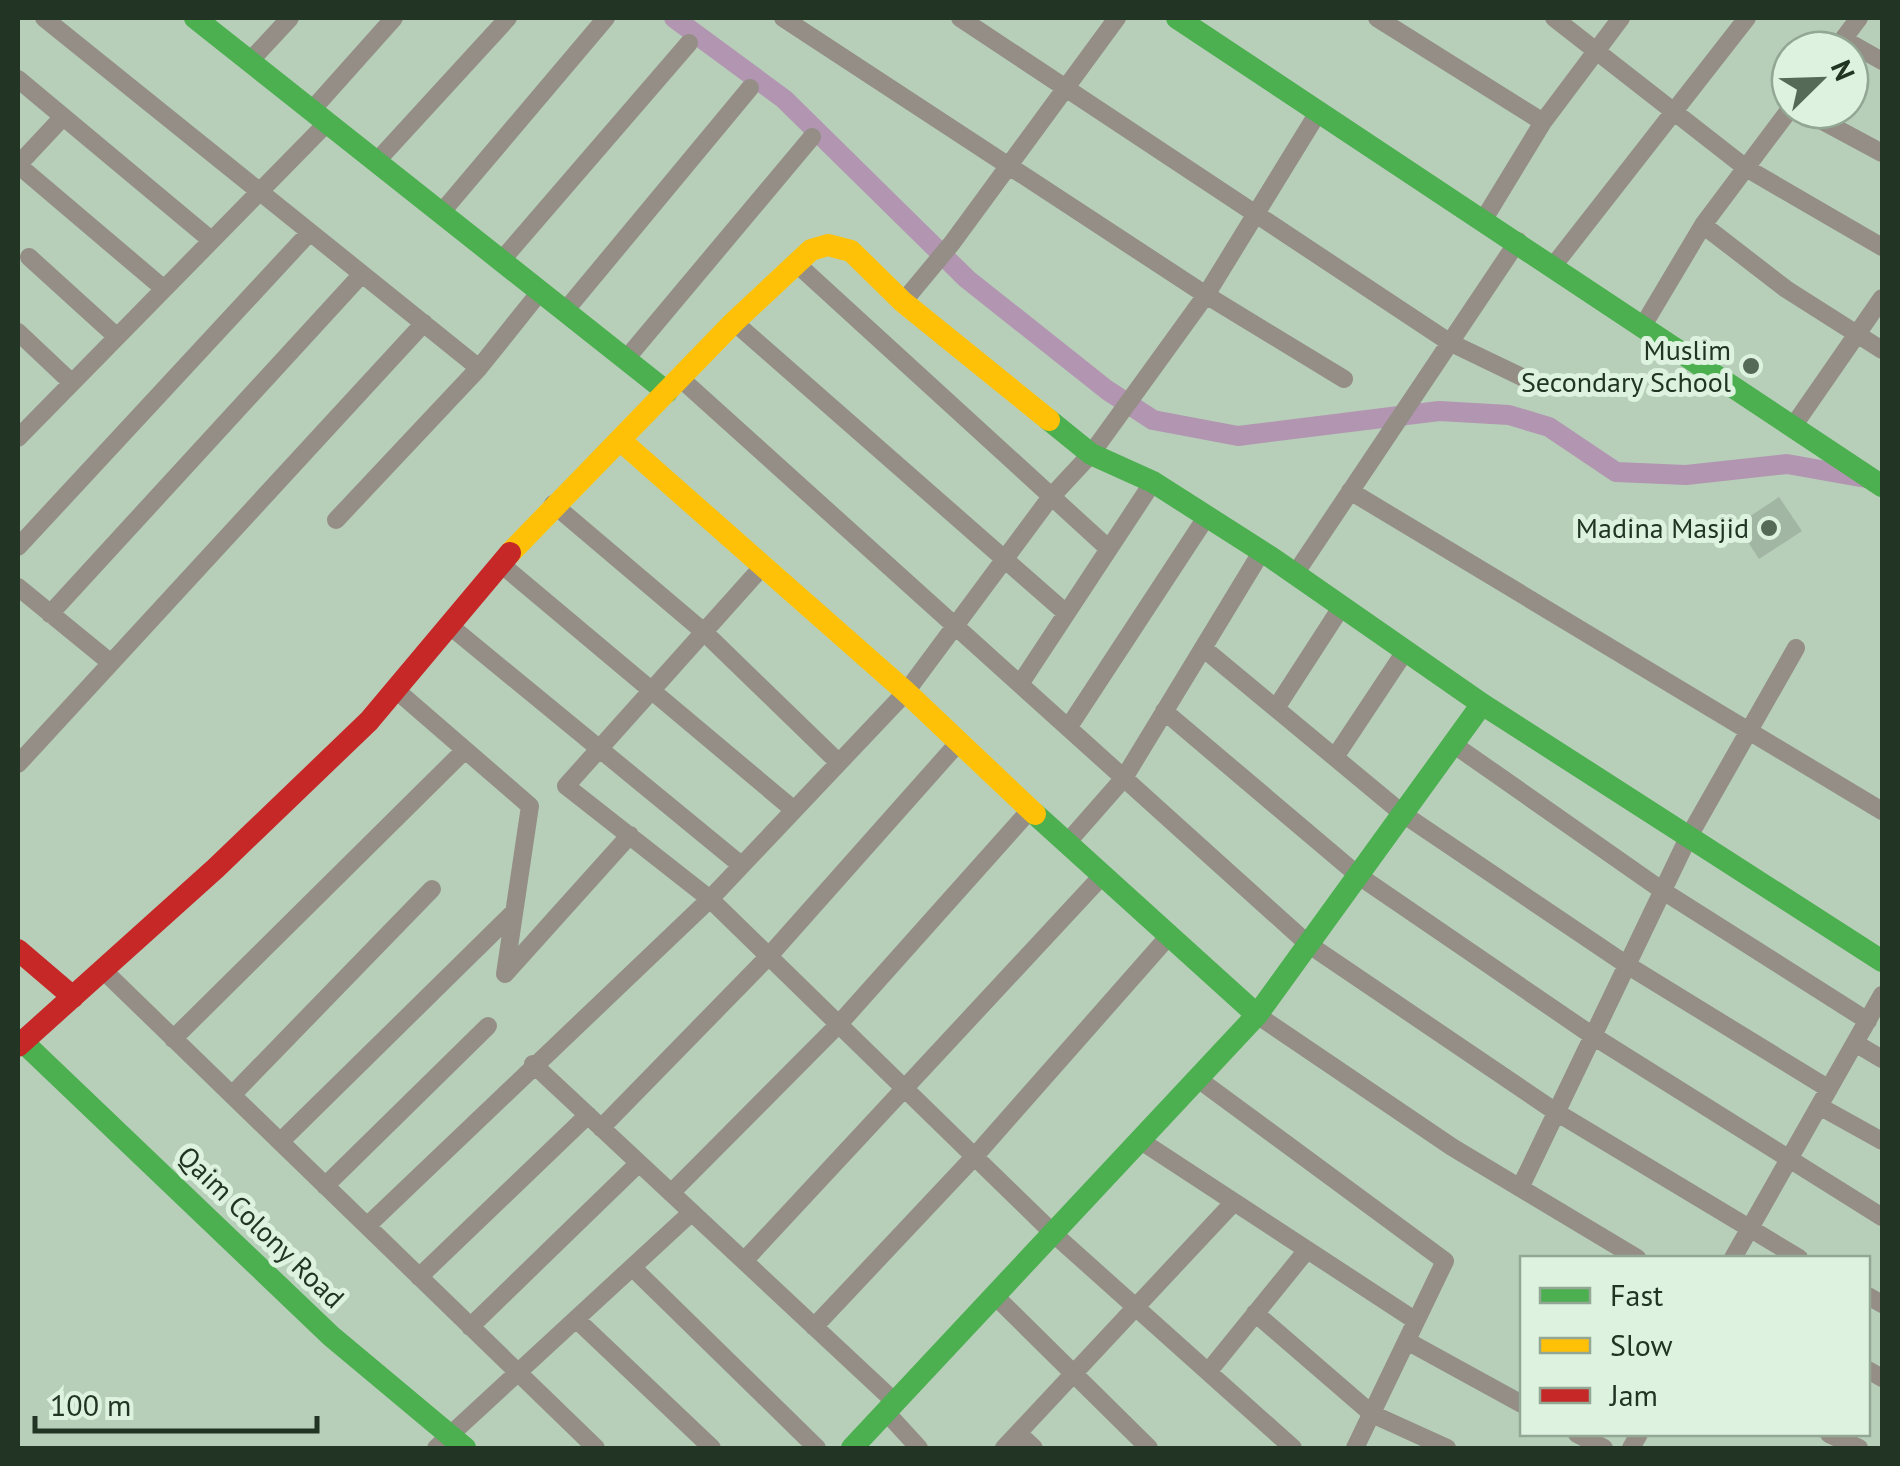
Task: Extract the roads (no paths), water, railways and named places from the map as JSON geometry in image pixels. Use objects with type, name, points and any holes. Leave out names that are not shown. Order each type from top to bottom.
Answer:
[{"type":"street","points":[[44,18],[479,368]]},
{"type":"street","points":[[196,18],[626,360],[673,385],[955,626],[1308,944],[1556,1112],[1795,1256]]},
{"type":"street","points":[[250,61],[290,18]]},
{"type":"street","points":[[18,438],[260,191],[394,18]]},
{"type":"street","points":[[376,162],[508,18]]},
{"type":"street","points":[[441,214],[606,18]]},
{"type":"street","points":[[783,18],[1206,295],[1344,379]]},
{"type":"street","points":[[960,18],[1449,342],[1545,388]]},
{"type":"street","points":[[903,302],[947,249],[1117,18]]},
{"type":"street","points":[[1177,18],[1644,324],[1882,486]]},
{"type":"street","points":[[1377,18],[1542,122]]},
{"type":"street","points":[[1554,18],[1746,168],[1882,247]]},
{"type":"street","points":[[1484,219],[1542,122],[1621,18]]},
{"type":"street","points":[[1554,265],[1747,18]]},
{"type":"street","points":[[501,261],[690,42]]},
{"type":"street","points":[[18,80],[211,240]]},
{"type":"street","points":[[565,311],[750,88]]},
{"type":"street","points":[[366,1226],[710,898],[906,692],[1050,498],[1091,454],[1206,295],[1319,111]]},
{"type":"street","points":[[62,118],[18,165],[164,288]]},
{"type":"street","points":[[1644,324],[1703,225],[1775,130]]},
{"type":"street","points":[[1839,130],[1882,153]]},
{"type":"street","points":[[626,360],[812,137]]},
{"type":"street","points":[[1703,225],[1786,290],[1882,350]]},
{"type":"street","points":[[18,547],[310,232]]},
{"type":"street","points":[[1295,574],[1518,241]]},
{"type":"street","points":[[20,1044],[216,868],[369,721],[553,504],[734,322],[812,250],[828,245],[851,251],[903,302],[1091,454],[1153,482],[1207,516],[1482,704],[1882,961]]},
{"type":"street","points":[[29,257],[116,336]]},
{"type":"street","points":[[796,264],[1108,549]]},
{"type":"street","points":[[50,614],[362,274]]},
{"type":"street","points":[[336,520],[479,368],[539,293]]},
{"type":"street","points":[[1794,425],[1882,298]]},
{"type":"street","points":[[734,322],[1066,614]]},
{"type":"street","points":[[19,760],[424,323]]},
{"type":"street","points":[[18,332],[71,382]]},
{"type":"street","points":[[620,440],[906,692],[1101,877],[1257,1015],[1520,1188],[1635,1256]]},
{"type":"street","points":[[1020,684],[1153,482]]},
{"type":"street","points":[[1350,491],[1882,812]]},
{"type":"street","points":[[553,504],[704,632],[837,761]]},
{"type":"street","points":[[1068,728],[1207,516]]},
{"type":"street","points":[[1066,844],[1124,778],[1262,552]]},
{"type":"street","points":[[501,564],[794,810]]},
{"type":"street","points":[[763,566],[566,786],[710,898],[1055,1234],[1293,1448]]},
{"type":"street","points":[[18,587],[111,662]]},
{"type":"street","points":[[1276,708],[1342,606]]},
{"type":"street","points":[[450,626],[741,866]]},
{"type":"street","points":[[1203,648],[1403,814],[1882,1141]]},
{"type":"street","points":[[1520,1188],[1688,838],[1796,648]]},
{"type":"street","points":[[1335,758],[1406,650]]},
{"type":"street","points":[[396,690],[530,806],[505,974],[630,836]]},
{"type":"street","points":[[852,1448],[1257,1015],[1482,704]]},
{"type":"street","points":[[1164,711],[1359,876],[1593,1036],[1788,1162],[1882,1217]]},
{"type":"street","points":[[419,1278],[595,1122],[770,956],[959,742]]},
{"type":"street","points":[[1453,744],[1663,891],[1868,1021]]},
{"type":"street","points":[[173,1038],[465,750]]},
{"type":"street","points":[[671,1193],[839,1024],[1030,810]]},
{"type":"street","points":[[744,1260],[907,1090],[1101,877]]},
{"type":"street","points":[[232,1095],[432,890]]},
{"type":"street","points":[[280,1142],[514,911]]},
{"type":"street","points":[[814,1327],[975,1156],[1168,937]]},
{"type":"street","points":[[18,950],[73,996]]},
{"type":"street","points":[[103,970],[596,1448]]},
{"type":"street","points":[[1734,1256],[1882,995]]},
{"type":"street","points":[[325,1186],[488,1026]]},
{"type":"street","points":[[1855,1043],[1882,1059]]},
{"type":"street","name":"Qaim Colony Road","points":[[20,1044],[451,1444]]},
{"type":"street","points":[[533,1064],[814,1327],[891,1407],[919,1448]]},
{"type":"street","points":[[1198,1079],[1444,1262],[1356,1448]]},
{"type":"street","points":[[1141,1142],[1416,1321]]},
{"type":"street","points":[[470,1327],[639,1163]]},
{"type":"street","points":[[1004,1448],[1234,1202]]},
{"type":"street","points":[[451,1444],[518,1373],[692,1212]]},
{"type":"street","points":[[1208,1372],[1308,1250]]},
{"type":"street","points":[[633,1268],[817,1448]]},
{"type":"street","points":[[996,1296],[1149,1448]]},
{"type":"street","points":[[1255,1314],[1372,1414],[1448,1448]]},
{"type":"street","points":[[577,1320],[712,1448]]},
{"type":"street","points":[[1407,1340],[1520,1403]]},
{"type":"street","points":[[1018,1433],[1034,1448]]},
{"type":"street","points":[[1581,1436],[1604,1448]]},
{"type":"street","points":[[1833,1436],[1859,1448]]},
{"type":"waterway","points":[[674,18],[784,99],[967,279],[1107,390],[1153,420],[1238,436],[1439,411],[1509,415],[1549,427],[1616,472],[1686,475],[1787,464],[1866,478]]},
{"type":"place","name":"Muslim Secondary School","points":[[1751,366]]},
{"type":"place","name":"Madina Masjid","points":[[1769,528]]}]
